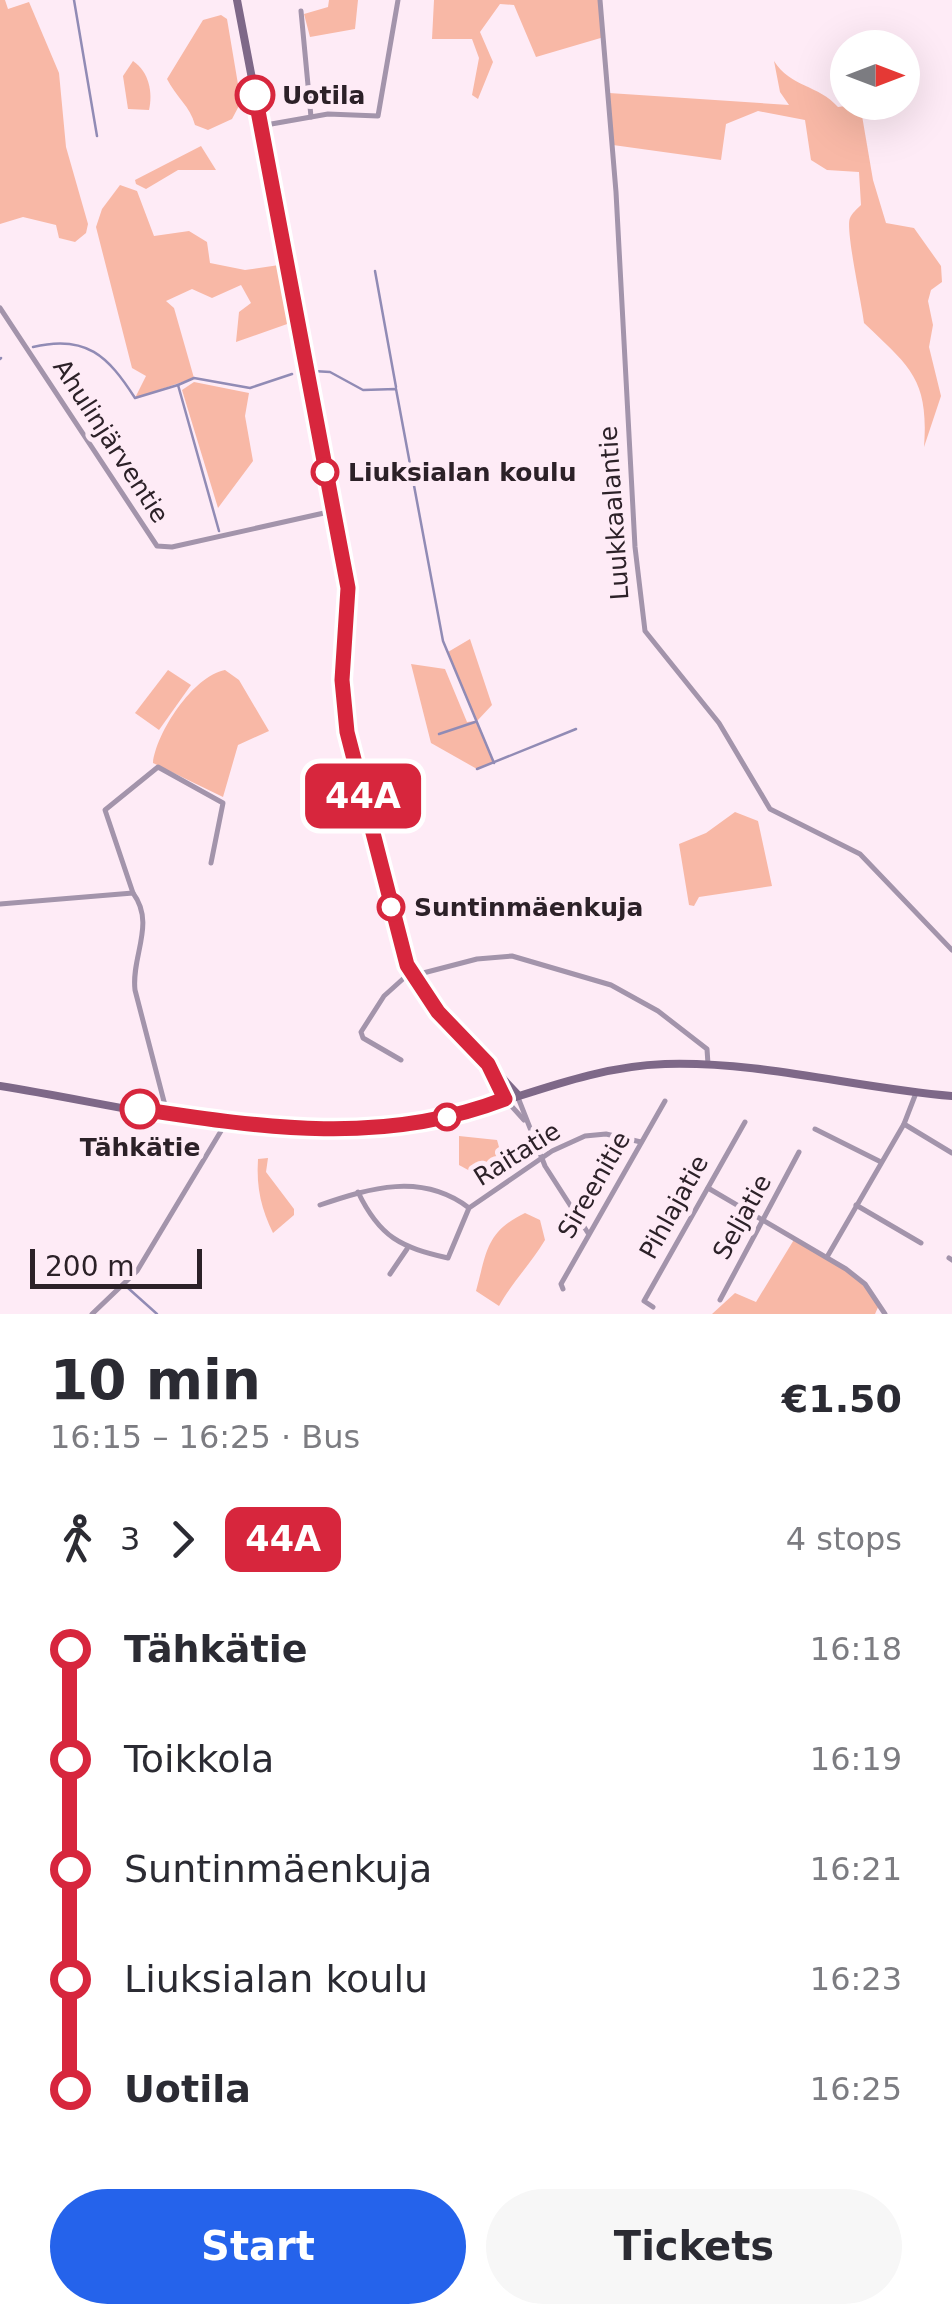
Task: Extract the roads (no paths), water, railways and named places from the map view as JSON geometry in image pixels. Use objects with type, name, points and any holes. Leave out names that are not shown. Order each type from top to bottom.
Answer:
[{"type":"street","points":[[237,0],[348,588],[342,680],[347,732],[412,975],[438,1012],[517,1094],[542,1158],[588,1232]]},
{"type":"street","points":[[260,126],[311,116],[371,117],[380,113],[398,0]]},
{"type":"street","name":"Luukkaalantie","points":[[600,0],[616,192],[635,547],[645,631],[719,723],[770,810],[860,854],[952,950]]},
{"type":"street","points":[[301,11],[311,116]]},
{"type":"street","name":"Ahulinjärventie","points":[[0,308],[157,546],[172,548],[333,511]]},
{"type":"street","points":[[168,1113],[135,990],[133,972],[144,922],[141,904],[133,892],[103,807],[158,767],[223,802],[212,863]]},
{"type":"street","points":[[0,904],[133,892]]},
{"type":"street","points":[[402,1060],[363,1038],[361,1032],[384,996],[412,975],[477,959],[512,956],[612,985],[658,1011],[707,1049],[708,1064]]},
{"type":"street","points":[[488,1064],[505,1099],[526,1122]]},
{"type":"street","points":[[0,1086],[224,1123],[309,1132],[376,1129],[461,1114],[517,1094],[627,1067],[708,1064],[952,1096]]},
{"type":"street","points":[[827,1257],[904,1124],[916,1093]]},
{"type":"street","name":"Sireenitie","points":[[563,1289],[561,1284],[588,1232],[665,1101]]},
{"type":"street","name":"Pihlajatie","points":[[653,1308],[644,1301],[744,1122]]},
{"type":"street","points":[[92,1314],[137,1270],[224,1123]]},
{"type":"street","points":[[904,1124],[952,1153]]},
{"type":"street","points":[[816,1129],[881,1162]]},
{"type":"street","name":"Raitatie","points":[[407,1249],[448,1258],[469,1208],[542,1158],[585,1136],[606,1134],[641,1142]]},
{"type":"street","name":"Seljatie","points":[[720,1300],[799,1152]]},
{"type":"street","points":[[320,1205],[388,1185],[439,1192],[469,1208]]},
{"type":"street","points":[[708,1188],[827,1257],[864,1284],[885,1314]]},
{"type":"street","points":[[358,1192],[386,1234],[407,1249],[390,1274]]},
{"type":"street","points":[[866,1211],[872,1204]]},
{"type":"street","points":[[856,1205],[922,1243]]},
{"type":"waterway","points":[[74,0],[97,136]]},
{"type":"waterway","points":[[375,271],[396,387]]},
{"type":"waterway","points":[[33,347],[67,344],[94,352],[115,370],[135,398],[178,385],[219,531]]},
{"type":"waterway","points":[[313,371],[330,372],[363,390],[396,389],[443,641],[494,763]]},
{"type":"waterway","points":[[178,385],[194,378],[250,388],[292,374]]},
{"type":"waterway","points":[[439,734],[475,722]]},
{"type":"waterway","points":[[477,769],[576,729]]},
{"type":"waterway","points":[[128,1288],[157,1314]]},
{"type":"place","name":"Uotila","points":[[255,95]]},
{"type":"place","name":"Liuksialan koulu","points":[[325,472]]},
{"type":"place","name":"Suntinmäenkuja","points":[[391,907]]},
{"type":"place","name":"Tähkätie","points":[[140,1109]]}]
